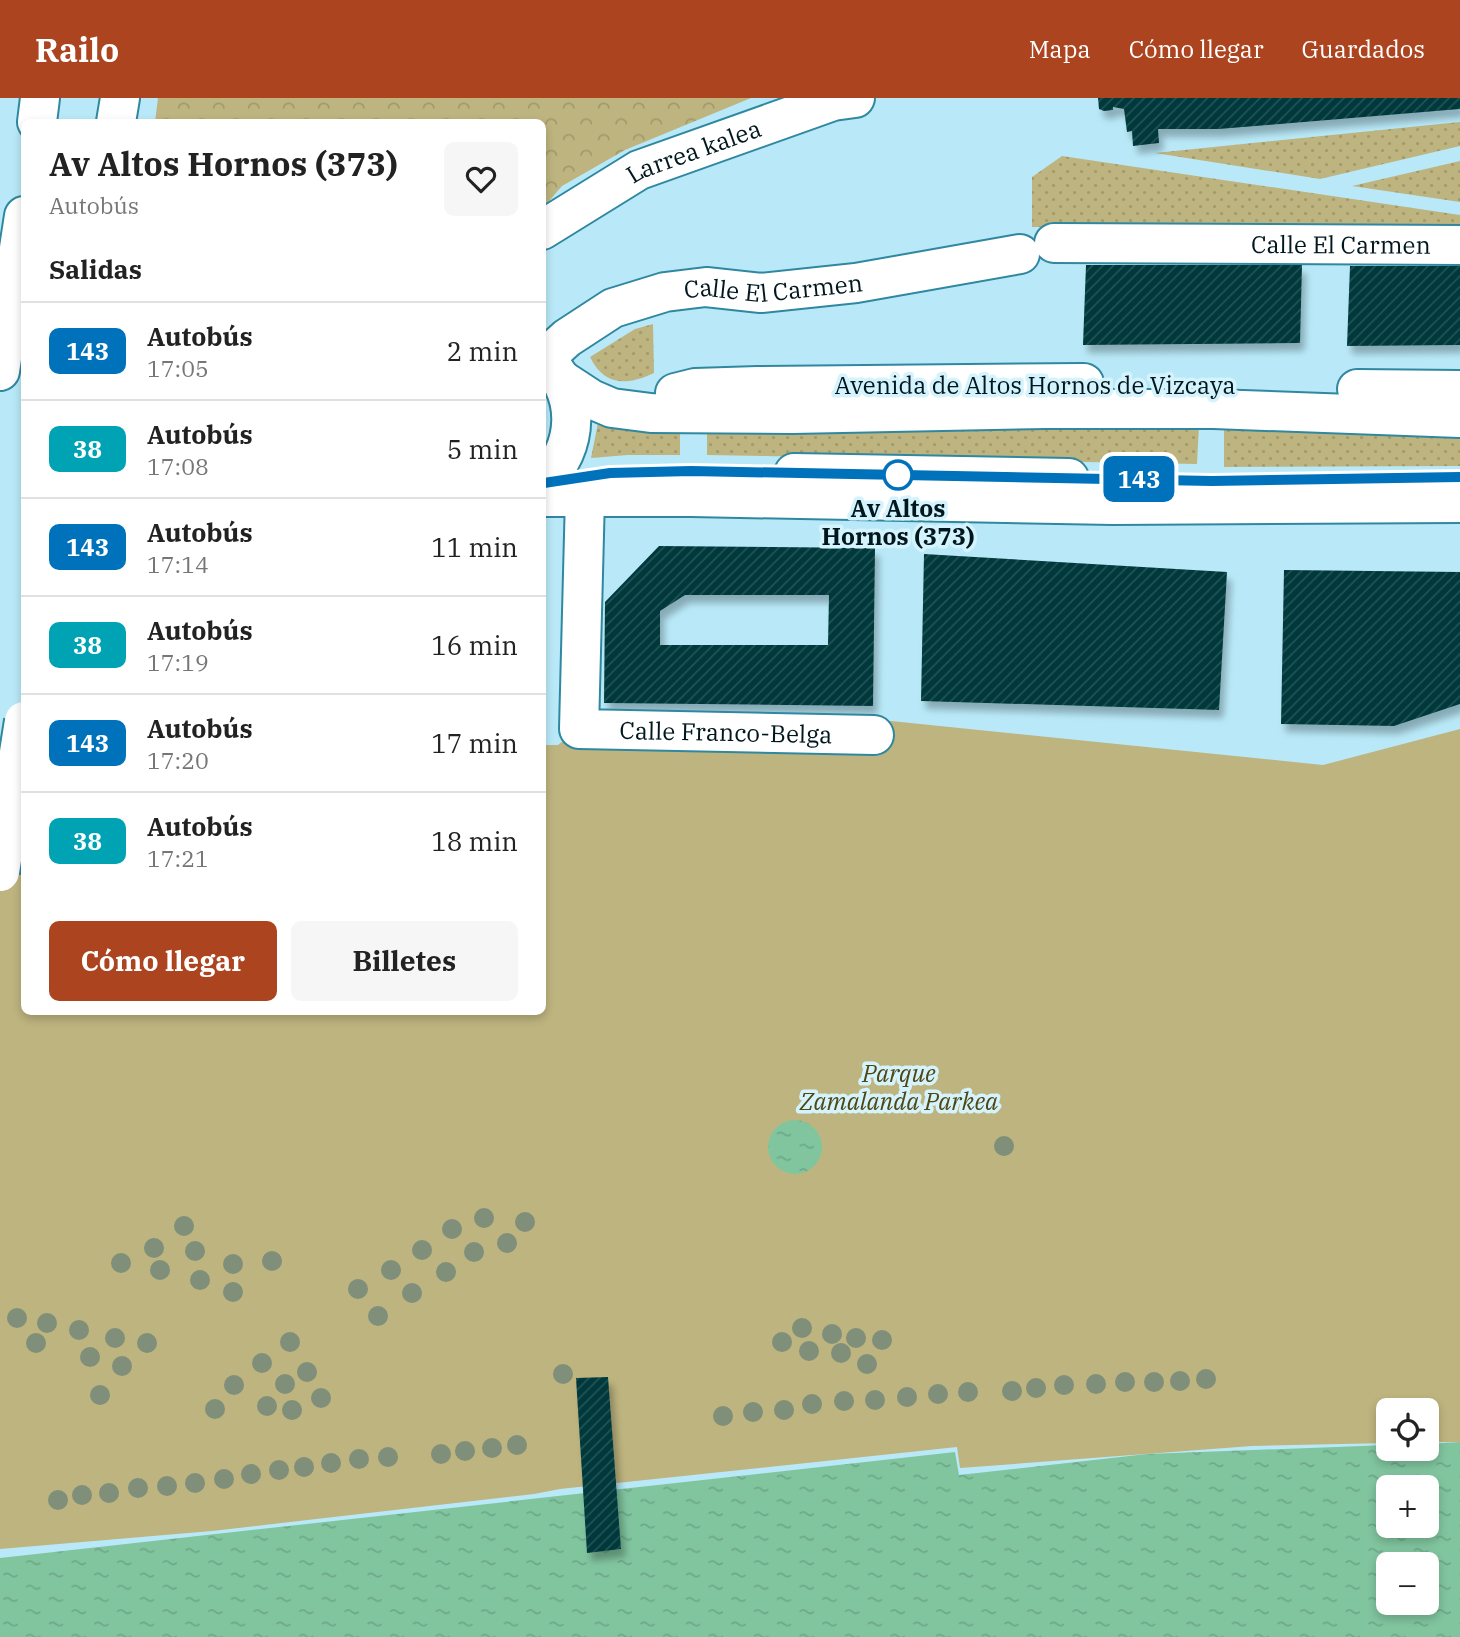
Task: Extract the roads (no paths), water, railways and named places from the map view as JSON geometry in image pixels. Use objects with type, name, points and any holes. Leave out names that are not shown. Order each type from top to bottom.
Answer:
[{"type":"main road","points":[[37,119],[40,98]]},
{"type":"main road","points":[[116,119],[120,98]]},
{"type":"main road","name":"Larrea kalea","points":[[546,228],[639,170],[833,101],[855,98]]},
{"type":"main road","points":[[0,371],[21,235]]},
{"type":"main road","name":"Calle El Carmen","points":[[550,365],[567,338],[612,308],[665,292],[706,287],[761,293],[856,283],[1037,249],[1460,245]]},
{"type":"main road","points":[[546,484],[562,461],[571,435],[571,406],[550,365]]},
{"type":"main road","name":"Avenida de Altos Hornos de Vizcaya","points":[[550,365],[591,399],[612,408],[651,413],[1214,409],[1460,418]]},
{"type":"main road","name":"Avenida de Altos Hornos de Vizcaya","points":[[612,408],[695,388],[919,383],[1201,383],[1460,390]]},
{"type":"main road","points":[[546,487],[610,473],[691,471],[1212,481],[1460,477]]},
{"type":"main road","points":[[546,489],[585,496],[1087,505],[1460,503]]},
{"type":"main road","name":"Calle Franco-Belga","points":[[585,496],[579,729],[874,735]]},
{"type":"main road","points":[[0,872],[21,740]]},
{"type":"main road","points":[[0,810],[21,789]]},
{"type":"water","points":[[795,1120],[814,1128],[822,1147],[814,1166],[795,1174],[776,1166],[768,1147],[776,1128]]},
{"type":"water","points":[[1460,1442],[1460,1637],[0,1637],[0,1558],[955,1452],[959,1475],[1147,1454],[1376,1445],[1376,1461],[1439,1461],[1439,1443]]},
{"type":"place","name":"Av Altos Hornos (373)","points":[[898,475]]},
{"type":"park label","name":"Parque Zamalanda Parkea","points":[[899,1087]]}]
